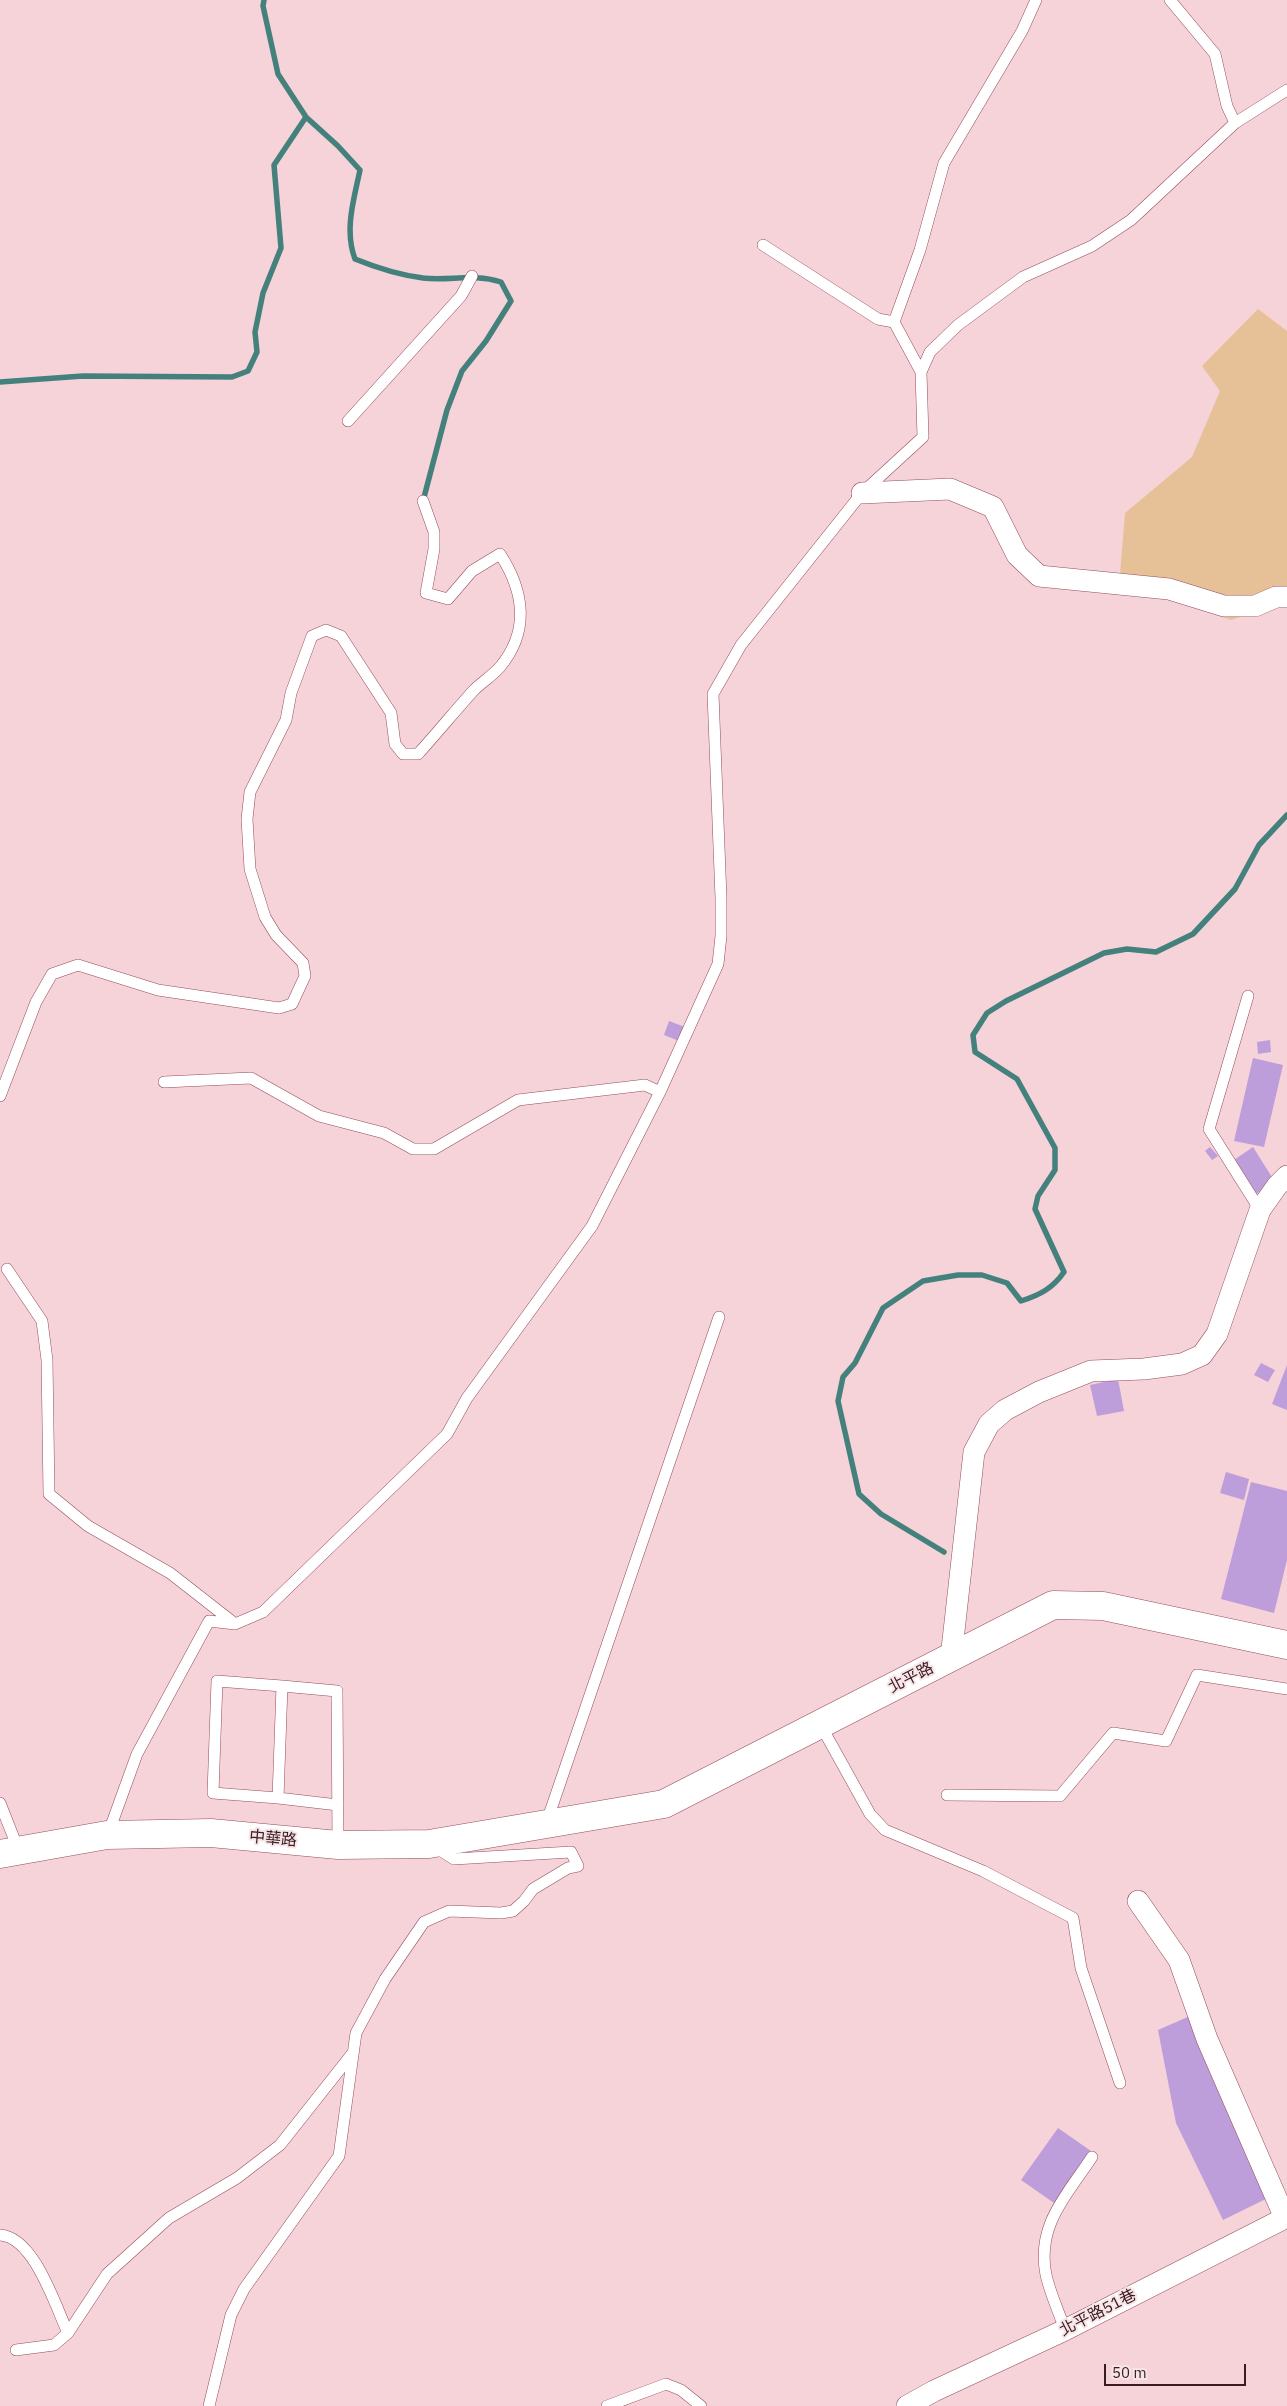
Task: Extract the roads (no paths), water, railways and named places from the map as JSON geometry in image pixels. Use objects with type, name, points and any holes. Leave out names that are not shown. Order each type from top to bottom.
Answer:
[{"type":"street","points":[[862,493],[950,489],[993,507],[1018,555],[1039,576],[1170,589],[1224,606],[1255,606],[1276,597],[1287,597]]},
{"type":"street","points":[[952,1658],[974,1452],[989,1424],[1005,1410],[1039,1392],[1091,1371],[1144,1369],[1182,1364],[1202,1355],[1217,1334],[1260,1210],[1277,1186],[1287,1176]]},
{"type":"street","name":"北平路","points":[[545,1826],[664,1804],[1053,1605],[1103,1606],[1287,1644]]},
{"type":"street","name":"中華路","points":[[10,1852],[107,1835],[211,1833],[338,1845],[429,1844],[545,1826]]},
{"type":"street","points":[[1138,1901],[1179,1960],[1207,2039],[1286,2217]]},
{"type":"street","name":"北平路51巷","points":[[907,2406],[934,2391],[1065,2330],[1286,2217]]},
{"type":"lane","points":[[921,372],[894,322],[920,250],[944,163],[1022,31],[1036,0]]},
{"type":"lane","points":[[1170,0],[1215,54],[1226,106],[1235,123]]},
{"type":"lane","points":[[107,1835],[137,1754],[209,1621],[235,1624],[263,1612],[447,1434],[466,1398],[592,1226],[660,1092],[718,964],[722,936],[712,694],[741,645],[862,493],[923,437],[921,372],[930,352],[958,325],[1023,277],[1092,246],[1131,220],[1235,123],[1287,90]]},
{"type":"lane","points":[[763,245],[878,319],[894,322]]},
{"type":"lane","points":[[348,421],[461,296],[472,276]]},
{"type":"lane","points":[[0,1096],[36,1002],[52,974],[78,965],[158,990],[279,1008],[292,1004],[305,976],[302,962],[276,935],[265,916],[250,869],[248,819],[250,792],[286,720],[291,693],[312,636],[326,630],[341,636],[391,713],[395,744],[403,754],[418,754],[476,688],[500,667],[515,642],[521,618],[521,601],[512,572],[500,554],[472,571],[448,599],[426,593],[434,532],[423,501]]},
{"type":"lane","points":[[1248,996],[1208,1129],[1260,1210]]},
{"type":"lane","points":[[164,1082],[251,1078],[319,1116],[384,1133],[413,1149],[434,1149],[518,1100],[645,1085],[660,1092]]},
{"type":"lane","points":[[7,1269],[42,1321],[47,1360],[49,1494],[88,1526],[170,1573],[235,1624]]},
{"type":"lane","points":[[545,1826],[719,1317]]},
{"type":"lane","points":[[947,1795],[1060,1796],[1113,1733],[1166,1741],[1198,1675],[1287,1689]]},
{"type":"lane","points":[[338,1805],[213,1793],[217,1681],[337,1691],[338,1805],[338,1845]]},
{"type":"lane","points":[[278,1798],[282,1686]]},
{"type":"lane","points":[[820,1724],[870,1814],[885,1830],[983,1871],[1073,1918],[1081,1968],[1120,2083]]},
{"type":"lane","points":[[0,1803],[10,1852]]},
{"type":"lane","points":[[209,2406],[231,2315],[244,2289],[339,2156],[356,2033],[385,1979],[424,1922],[448,1911],[501,1913],[513,1911],[533,1889],[568,1868],[578,1866],[571,1852],[454,1859],[429,1844]]},
{"type":"lane","points":[[16,2350],[54,2345],[68,2333],[107,2274],[169,2218],[237,2178],[280,2145],[352,2054]]},
{"type":"lane","points":[[1065,2330],[1046,2275],[1043,2245],[1050,2221],[1092,2157]]},
{"type":"lane","points":[[0,2236],[10,2236],[31,2254],[68,2333]]},
{"type":"lane","points":[[607,2406],[666,2384],[681,2390],[701,2406]]},
{"type":"waterway","points":[[264,0],[263,6],[278,74],[306,117],[338,146],[360,170],[350,226],[350,237],[355,259],[389,271],[414,277],[433,279],[491,279],[501,282],[511,301],[486,341],[462,371],[447,410],[423,501]]},
{"type":"waterway","points":[[0,382],[83,376],[232,377],[248,371],[257,352],[255,332],[263,293],[281,248],[274,165],[306,117]]},
{"type":"waterway","points":[[944,1552],[881,1514],[859,1494],[838,1401],[843,1377],[855,1363],[883,1308],[923,1281],[958,1275],[982,1275],[1007,1283],[1021,1301],[1046,1290],[1064,1272],[1035,1209],[1038,1196],[1055,1170],[1055,1148],[1017,1079],[975,1052],[973,1035],[987,1013],[1006,1001],[1104,953],[1127,949],[1156,952],[1193,934],[1235,889],[1259,845],[1287,815]]}]
